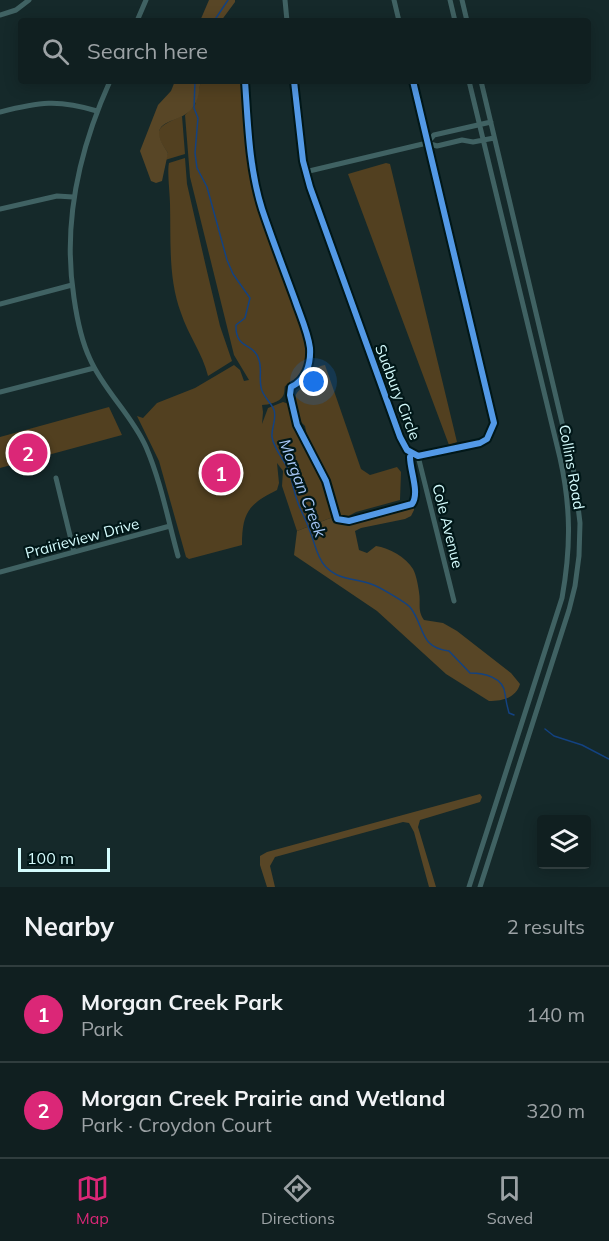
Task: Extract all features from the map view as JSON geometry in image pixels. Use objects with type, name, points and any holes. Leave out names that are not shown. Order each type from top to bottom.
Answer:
[{"type":"street","points":[[0,15],[16,10],[29,0]]},
{"type":"street","points":[[138,18],[146,0]]},
{"type":"street","points":[[285,0],[287,18]]},
{"type":"street","points":[[394,0],[398,18]]},
{"type":"street","points":[[450,0],[454,18]]},
{"type":"street","points":[[462,0],[466,18]]},
{"type":"street","points":[[109,84],[84,152],[73,197],[69,249],[72,285],[81,333],[94,368],[130,417],[154,466],[178,556]]},
{"type":"street","name":"Sudbury Circle","points":[[294,84],[305,172],[400,437],[407,450],[418,456],[480,443],[487,438],[494,423],[414,84]]},
{"type":"street","name":"Collins Road","points":[[469,887],[562,598],[569,555],[570,530],[564,475],[470,84]]},
{"type":"street","name":"Collins Road","points":[[480,887],[569,610],[579,556],[580,534],[574,473],[482,84]]},
{"type":"street","points":[[0,112],[49,102],[74,104],[97,111]]},
{"type":"street","points":[[427,143],[434,135],[491,122]]},
{"type":"street","points":[[305,172],[427,143],[437,146],[462,140],[467,142],[494,138]]},
{"type":"street","points":[[0,209],[49,197],[73,197]]},
{"type":"street","points":[[0,304],[72,285]]},
{"type":"street","points":[[0,392],[94,368]]},
{"type":"street","name":"Cole Avenue","points":[[418,456],[454,601]]},
{"type":"street","points":[[56,478],[74,552]]},
{"type":"street","name":"Prairieview Drive","points":[[0,572],[170,526]]},
{"type":"shaded area","points":[[209,0],[235,0],[223,18],[201,18]]},
{"type":"shaded area","points":[[174,84],[200,84],[196,102],[189,111],[167,123],[159,132],[168,153],[162,181],[156,183],[151,181],[140,151],[158,105],[171,91]]},
{"type":"shaded area","points":[[200,84],[242,84],[250,161],[257,200],[307,347],[306,366],[301,376],[285,386],[284,395],[279,400],[262,405],[262,424],[268,408],[283,402],[289,404],[301,440],[321,474],[333,517],[297,531],[282,486],[283,471],[277,463],[279,483],[277,490],[249,510],[242,534],[242,545],[189,559],[186,557],[159,461],[137,416],[143,418],[157,403],[195,388],[234,365],[240,370],[244,381],[249,380],[234,355],[190,177],[185,115],[195,105]]},
{"type":"shaded area","points":[[182,116],[185,154],[165,160],[168,153],[160,138],[160,129],[168,122]]},
{"type":"shaded area","points":[[185,158],[187,184],[206,267],[220,326],[232,361],[208,376],[181,313],[172,273],[168,167],[169,163]]},
{"type":"shaded area","points":[[386,163],[390,164],[457,442],[449,445],[348,174]]},
{"type":"shaded area","points":[[325,365],[361,469],[370,475],[397,467],[401,472],[400,500],[356,512],[343,519],[337,515],[329,482],[308,441],[305,426],[299,420],[295,398],[314,370]]},
{"type":"shaded area","points":[[109,407],[122,435],[0,468],[0,437]]},
{"type":"shaded area","points":[[414,506],[411,516],[405,519],[355,531],[359,550],[367,553],[376,546],[381,547],[392,551],[406,561],[416,577],[420,610],[424,620],[443,623],[457,631],[511,673],[520,684],[512,696],[489,701],[446,674],[377,611],[294,555],[297,531],[333,517],[337,521],[347,523]]},
{"type":"shaded area","points":[[480,794],[482,797],[480,802],[420,820],[418,827],[436,887],[429,887],[414,832],[409,823],[403,822],[275,857],[270,866],[275,887],[267,887],[260,865],[260,856],[267,852]]},
{"type":"waterway","name":"Morgan Creek","points":[[216,18],[228,0]]},
{"type":"waterway","name":"Morgan Creek","points":[[195,84],[194,108],[198,118],[195,153],[197,168],[207,187],[227,260],[233,274],[250,298],[245,318],[236,325],[236,333],[238,338],[257,354],[262,390],[275,414],[273,441],[288,469],[298,504],[320,558],[330,571],[374,585],[410,607],[427,641],[432,646],[449,651],[470,673],[487,675],[501,684],[504,688],[509,713],[514,715]]},
{"type":"waterway","name":"Morgan Creek","points":[[545,729],[554,736],[582,745],[609,759]]},
{"type":"cycle path","points":[[245,84],[254,178],[262,209],[304,324],[310,348],[310,360],[304,376],[291,387],[290,395],[297,425],[326,481],[337,519],[349,521],[412,504],[415,488],[410,457]]},
{"type":"cycle path","points":[[294,84],[303,161],[310,187],[400,437],[407,450],[418,456],[480,443],[487,439],[494,423],[414,84]]},
{"type":"place","name":"Morgan Creek Prairie and Wetland","points":[[28,453]]},
{"type":"place","name":"Morgan Creek Park","points":[[221,473]]}]
